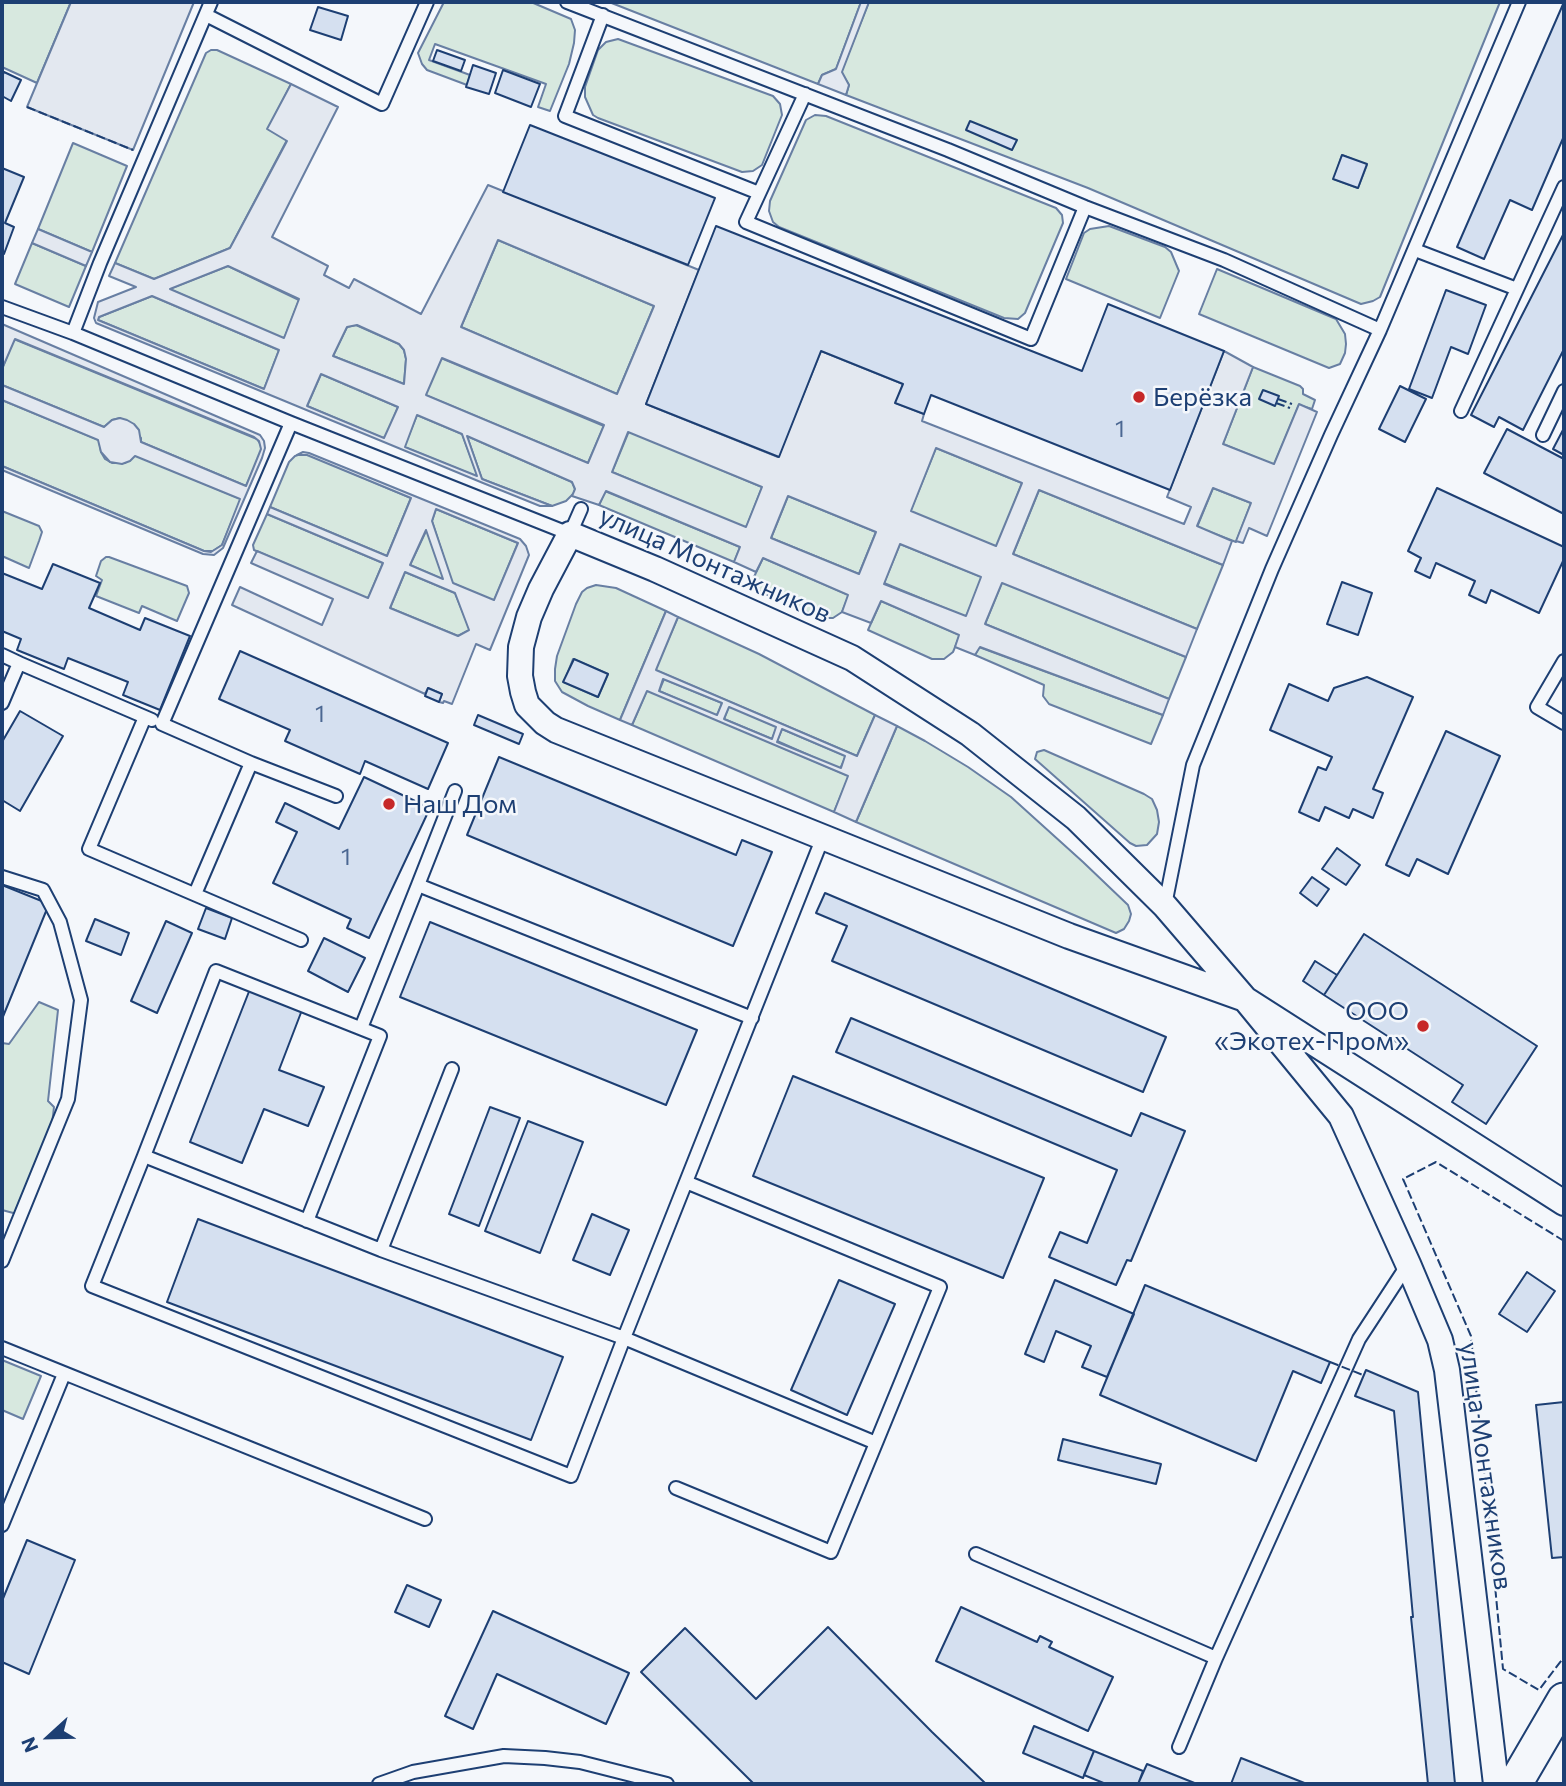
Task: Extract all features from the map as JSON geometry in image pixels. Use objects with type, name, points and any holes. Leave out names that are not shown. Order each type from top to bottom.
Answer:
[{"type":"main road","points":[[1515,1784],[1564,1700]]},
{"type":"street","name":"улица Монтажников","points":[[1245,999],[1069,936],[556,730],[536,716],[527,705],[520,676],[521,647],[541,589],[570,534],[852,658],[981,743],[1076,818],[1165,906],[1245,999],[1341,1116],[1440,1340],[1447,1370],[1496,1784]]},
{"type":"street","points":[[1245,999],[1564,1203]]},
{"type":"lane","points":[[73,333],[211,2]]},
{"type":"lane","points":[[206,15],[382,104],[427,2]]},
{"type":"lane","points":[[566,2],[1224,260],[1380,330]]},
{"type":"lane","points":[[1165,906],[1193,765],[1272,569],[1415,250],[1519,2]]},
{"type":"lane","points":[[603,15],[565,116],[759,193]]},
{"type":"lane","points":[[805,94],[746,222],[1031,339],[1085,207]]},
{"type":"lane","points":[[1461,411],[1564,187]]},
{"type":"lane","points":[[1415,250],[1517,289]]},
{"type":"lane","points":[[2,307],[73,333],[570,534],[581,509]]},
{"type":"lane","points":[[1543,435],[1564,391]]},
{"type":"lane","points":[[162,724],[291,423]]},
{"type":"lane","points":[[2,655],[251,763],[336,796]]},
{"type":"lane","points":[[1564,661],[1537,707],[1564,723]]},
{"type":"lane","points":[[2,703],[19,663]]},
{"type":"lane","points":[[145,717],[89,849],[301,940]]},
{"type":"lane","points":[[195,894],[251,763]]},
{"type":"lane","points":[[361,1028],[455,791]]},
{"type":"lane","points":[[307,1221],[380,1036],[216,971],[92,1286],[571,1476],[823,837]]},
{"type":"lane","points":[[2,877],[43,890],[61,922],[81,1000],[68,1099],[2,1261]]},
{"type":"lane","points":[[418,885],[752,1017]]},
{"type":"lane","points":[[381,1250],[452,1069]]},
{"type":"lane","points":[[144,1156],[381,1250],[624,1338],[876,1443]]},
{"type":"lane","points":[[676,1488],[831,1552],[940,1287],[686,1182]]},
{"type":"lane","points":[[1179,1747],[1359,1339],[1408,1264]]},
{"type":"lane","points":[[2,1348],[425,1519]]},
{"type":"lane","points":[[2,1525],[64,1374]]},
{"type":"lane","points":[[976,1554],[1216,1658]]},
{"type":"lane","points":[[379,1784],[414,1772],[504,1756],[580,1762],[667,1784]]},
{"type":"shaded area","points":[[2,2],[71,2],[37,83],[2,67]]},
{"type":"shaded area","points":[[71,2],[194,2],[133,150],[27,107]]},
{"type":"shaded area","points":[[444,2],[531,2],[571,19],[575,30],[574,43],[569,64],[550,111],[538,107],[546,84],[435,44],[429,60],[470,75],[467,85],[427,70],[418,53]]},
{"type":"shaded area","points":[[609,2],[861,2],[836,69],[822,75],[818,84]]},
{"type":"shaded area","points":[[861,2],[869,2],[842,72],[849,85],[846,95],[818,84],[822,75],[836,69]]},
{"type":"shaded area","points":[[869,2],[1500,2],[1380,297],[1361,304],[1088,188],[846,95],[849,85],[841,72]],"holes":[[[1342,155],[1367,165],[1358,188],[1334,179]]]},
{"type":"shaded area","points":[[618,39],[773,96],[780,104],[782,115],[762,165],[753,171],[742,172],[593,115],[585,97],[585,87],[598,50],[606,42]]},
{"type":"shaded area","points":[[217,50],[291,84],[268,129],[287,140],[230,248],[154,279],[115,263],[206,53]]},
{"type":"shaded area","points":[[291,84],[338,107],[272,237],[328,266],[324,275],[349,288],[354,279],[421,314],[488,185],[699,270],[646,404],[778,457],[821,351],[903,384],[896,403],[924,414],[922,421],[1184,524],[1191,507],[1167,497],[1224,351],[1253,367],[1223,444],[1274,464],[1299,404],[1317,412],[1267,536],[1249,528],[1243,543],[1236,541],[1251,503],[1213,488],[1197,526],[1232,541],[1223,565],[1039,490],[1013,554],[1197,629],[1186,657],[1002,583],[985,624],[1169,699],[1163,715],[980,647],[975,655],[955,647],[959,635],[881,601],[871,623],[842,612],[848,595],[763,558],[756,572],[734,562],[740,547],[606,491],[599,505],[572,496],[575,489],[572,482],[467,436],[482,479],[552,506],[540,506],[96,323],[94,318],[98,302],[136,287],[109,276],[115,263],[154,279],[230,248],[287,141],[267,129]],"holes":[[[498,240],[654,306],[617,394],[461,327]],[[228,266],[299,299],[284,338],[170,289]],[[152,296],[279,350],[264,389],[98,320],[99,317]],[[357,325],[399,344],[404,350],[404,384],[333,356],[347,327]],[[442,358],[604,425],[588,463],[426,395]],[[321,374],[398,407],[384,438],[307,406]],[[417,415],[462,434],[477,476],[405,447]],[[628,432],[762,487],[746,527],[612,472]],[[936,448],[1022,483],[996,546],[911,511]],[[788,496],[876,532],[859,574],[771,538]],[[900,544],[981,577],[966,616],[884,584]]]},
{"type":"shaded area","points":[[815,115],[826,116],[1056,208],[1062,215],[1063,223],[1025,313],[1018,319],[1004,318],[779,227],[773,222],[769,211],[770,201],[806,120]]},
{"type":"shaded area","points":[[73,143],[127,166],[92,252],[38,229]]},
{"type":"shaded area","points":[[1109,226],[1165,247],[1171,252],[1179,271],[1160,318],[1066,279],[1084,233],[1090,229]]},
{"type":"shaded area","points":[[38,229],[92,252],[86,266],[32,243]]},
{"type":"shaded area","points":[[498,240],[654,306],[617,394],[461,327]]},
{"type":"shaded area","points":[[32,243],[86,266],[69,307],[15,284]]},
{"type":"shaded area","points":[[228,266],[299,300],[284,339],[169,289]]},
{"type":"shaded area","points":[[1217,269],[1336,319],[1345,334],[1346,344],[1340,364],[1329,368],[1199,314]]},
{"type":"shaded area","points":[[152,296],[279,350],[264,389],[98,320],[99,317]]},
{"type":"shaded area","points":[[2,324],[260,435],[265,448],[262,458],[223,548],[214,555],[203,554],[2,470],[2,466],[211,552],[222,545],[240,499],[135,456],[122,464],[110,462],[101,452],[98,440],[2,400],[2,385],[104,427],[112,420],[127,420],[139,430],[141,442],[246,486],[261,449],[259,441],[254,437],[15,339],[2,369]]},
{"type":"shaded area","points":[[356,325],[399,344],[404,350],[404,384],[333,356],[347,327]]},
{"type":"shaded area","points":[[14,339],[257,439],[261,445],[261,453],[246,486],[141,442],[141,438],[120,418],[112,420],[104,427],[2,385],[2,369]]},
{"type":"shaded area","points":[[441,358],[604,426],[588,463],[425,395]]},
{"type":"shaded area","points":[[1253,367],[1300,386],[1303,394],[1315,400],[1312,409],[1299,405],[1274,465],[1223,444]]},
{"type":"shaded area","points":[[321,374],[398,407],[385,439],[307,406]]},
{"type":"shaded area","points":[[2,400],[99,440],[101,452],[105,459],[112,463],[125,463],[135,455],[241,499],[222,545],[213,551],[204,551],[2,466]]},
{"type":"shaded area","points":[[417,415],[462,434],[478,477],[404,447]]},
{"type":"shaded area","points":[[629,431],[762,487],[746,528],[612,472]]},
{"type":"shaded area","points":[[467,436],[572,482],[574,493],[566,501],[552,506],[482,479]]},
{"type":"shaded area","points":[[936,448],[1022,483],[997,547],[910,512]]},
{"type":"shaded area","points":[[309,453],[520,539],[526,546],[529,555],[490,650],[476,644],[452,704],[439,702],[442,694],[428,688],[425,694],[232,605],[240,587],[322,625],[333,599],[251,563],[257,551],[368,598],[383,563],[267,514],[270,507],[387,556],[411,498],[307,455],[297,455]],"holes":[[[436,509],[518,543],[494,600],[453,583],[432,521]],[[426,530],[443,579],[410,565]],[[405,572],[455,593],[469,630],[458,636],[390,608]]]},
{"type":"shaded area","points":[[301,454],[307,454],[411,498],[387,556],[270,507],[289,462]]},
{"type":"shaded area","points":[[1213,488],[1251,503],[1236,542],[1197,527]]},
{"type":"shaded area","points":[[1039,490],[1223,565],[1197,629],[1013,554]]},
{"type":"shaded area","points":[[605,491],[740,547],[734,562],[599,505]]},
{"type":"shaded area","points":[[788,496],[876,532],[859,574],[771,538]]},
{"type":"shaded area","points":[[436,509],[518,543],[494,601],[452,583],[432,521]]},
{"type":"shaded area","points":[[2,511],[39,526],[42,532],[29,568],[2,556]]},
{"type":"shaded area","points":[[267,514],[383,563],[368,599],[254,550],[253,545]]},
{"type":"shaded area","points":[[427,529],[444,580],[410,565]]},
{"type":"shaded area","points":[[900,544],[982,577],[966,617],[884,583]]},
{"type":"shaded area","points":[[106,557],[187,586],[189,593],[177,621],[142,606],[139,613],[96,596],[102,580],[96,576],[101,561]]},
{"type":"shaded area","points":[[763,558],[849,595],[842,612],[833,618],[821,618],[761,592],[756,588],[753,579]]},
{"type":"shaded area","points":[[405,572],[455,593],[470,630],[458,636],[390,608]]},
{"type":"shaded area","points":[[1002,582],[1186,657],[1169,699],[985,624]]},
{"type":"shaded area","points":[[596,585],[616,588],[666,611],[620,720],[562,692],[555,681],[557,656],[576,604],[587,588]],"holes":[[[573,659],[608,674],[598,697],[564,682]]]},
{"type":"shaded area","points":[[881,601],[960,635],[953,652],[944,659],[932,659],[868,630]]},
{"type":"shaded area","points":[[666,611],[678,617],[656,670],[857,756],[875,715],[897,726],[856,822],[834,812],[848,776],[647,691],[632,725],[620,720]],"holes":[[[663,679],[722,703],[717,715],[659,691]],[[729,707],[776,727],[772,739],[724,719]],[[782,729],[845,756],[841,768],[777,742]]]},
{"type":"shaded area","points":[[678,617],[759,654],[875,715],[857,756],[655,670]]},
{"type":"shaded area","points":[[979,647],[1163,715],[1151,744],[1049,704],[1043,696],[1044,685],[975,655]]},
{"type":"shaded area","points":[[664,679],[722,703],[717,716],[659,691]]},
{"type":"shaded area","points":[[647,690],[849,776],[834,812],[632,725]]},
{"type":"shaded area","points":[[729,706],[777,727],[772,739],[724,719]]},
{"type":"shaded area","points":[[897,726],[968,767],[1011,797],[1128,905],[1131,914],[1124,929],[1116,933],[856,822]]},
{"type":"shaded area","points":[[782,729],[846,756],[840,769],[777,741]]},
{"type":"shaded area","points":[[1044,750],[1152,799],[1159,822],[1157,834],[1147,845],[1136,846],[1130,843],[1035,759],[1037,752]]},
{"type":"shaded area","points":[[39,1002],[58,1010],[48,1101],[54,1107],[52,1124],[17,1214],[2,1210],[2,1043],[9,1044]]},
{"type":"shaded area","points":[[2,1360],[41,1376],[23,1419],[2,1410]]},
{"type":"building","points":[[1564,2],[1564,136],[1532,210],[1510,200],[1484,259],[1457,247]]},
{"type":"building","points":[[318,7],[348,16],[341,40],[310,30]]},
{"type":"building","points":[[437,50],[465,60],[461,71],[433,61]]},
{"type":"building","points":[[473,65],[496,73],[489,94],[466,87]]},
{"type":"building","points":[[503,70],[540,84],[531,107],[495,93]]},
{"type":"building","points":[[4,72],[21,80],[11,101],[2,96]]},
{"type":"building","points":[[970,121],[1017,140],[1012,150],[966,130]]},
{"type":"building","points":[[530,125],[715,198],[688,265],[503,192]]},
{"type":"building","points":[[1342,155],[1367,164],[1358,188],[1333,179]]},
{"type":"building","points":[[2,168],[24,177],[5,223],[14,227],[4,254],[2,253]]},
{"type":"building","points":[[716,226],[1082,371],[1108,304],[1224,351],[1170,490],[931,395],[924,414],[895,403],[903,384],[821,351],[779,457],[646,404]]},
{"type":"building","points":[[1564,233],[1564,349],[1523,430],[1499,417],[1494,427],[1471,415]]},
{"type":"building","points":[[1446,290],[1486,305],[1468,354],[1451,347],[1432,398],[1409,389]]},
{"type":"building","points":[[1400,386],[1426,399],[1405,442],[1379,429]]},
{"type":"building","points":[[1263,390],[1279,396],[1275,406],[1259,399]]},
{"type":"building","points":[[1564,428],[1564,455],[1553,449]]},
{"type":"building","points":[[1507,429],[1564,459],[1564,514],[1484,473]]},
{"type":"building","points":[[1437,488],[1564,547],[1564,559],[1539,613],[1491,590],[1486,603],[1469,595],[1475,581],[1436,563],[1430,578],[1415,571],[1421,558],[1408,551]]},
{"type":"building","points":[[53,564],[100,583],[89,608],[140,630],[145,618],[190,636],[160,710],[123,695],[128,682],[68,658],[64,669],[17,650],[21,639],[2,631],[2,573],[42,589]]},
{"type":"building","points":[[1342,582],[1372,593],[1358,635],[1327,624]]},
{"type":"building","points":[[240,651],[448,743],[428,789],[365,761],[360,774],[285,741],[290,730],[219,699]]},
{"type":"building","points":[[574,659],[608,674],[598,697],[563,682]]},
{"type":"building","points":[[1367,677],[1413,697],[1373,789],[1383,793],[1373,818],[1353,809],[1349,818],[1325,807],[1319,821],[1299,812],[1318,767],[1326,770],[1332,757],[1270,730],[1289,684],[1328,701],[1334,688]]},
{"type":"building","points":[[428,688],[442,694],[439,702],[425,696]]},
{"type":"building","points":[[20,711],[63,736],[20,811],[2,800],[2,742]]},
{"type":"building","points":[[478,715],[523,734],[519,744],[474,725]]},
{"type":"building","points":[[1446,731],[1500,756],[1448,874],[1417,859],[1409,876],[1386,865]]},
{"type":"building","points":[[499,757],[736,855],[742,840],[772,852],[733,946],[467,835]]},
{"type":"building","points":[[364,777],[430,808],[369,938],[347,928],[351,919],[273,883],[297,832],[276,822],[285,803],[339,829]]},
{"type":"building","points":[[1337,848],[1360,865],[1346,885],[1322,869]]},
{"type":"building","points":[[1312,877],[1329,889],[1317,906],[1300,893]]},
{"type":"building","points":[[2,885],[49,904],[2,1019]]},
{"type":"building","points":[[825,893],[1166,1037],[1143,1092],[832,961],[847,926],[816,913]]},
{"type":"building","points":[[206,908],[232,918],[225,939],[198,929]]},
{"type":"building","points":[[95,919],[129,933],[121,955],[86,941]]},
{"type":"building","points":[[166,921],[192,933],[157,1013],[131,1001]]},
{"type":"building","points":[[430,922],[697,1030],[666,1105],[400,997]]},
{"type":"building","points":[[1364,934],[1537,1046],[1486,1124],[1452,1102],[1463,1085],[1324,995]]},
{"type":"building","points":[[324,938],[365,958],[348,992],[308,971]]},
{"type":"building","points":[[1315,961],[1337,975],[1324,995],[1303,981]]},
{"type":"building","points":[[250,989],[302,1010],[279,1070],[324,1087],[308,1126],[264,1109],[242,1163],[190,1142]]},
{"type":"building","points":[[851,1018],[1131,1136],[1141,1113],[1185,1131],[1131,1261],[1127,1260],[1116,1285],[1049,1257],[1060,1232],[1087,1243],[1117,1170],[836,1052]]},
{"type":"building","points":[[793,1076],[1044,1178],[1003,1278],[753,1176]]},
{"type":"building","points":[[490,1107],[520,1118],[479,1226],[449,1214]]},
{"type":"building","points":[[528,1121],[583,1142],[540,1253],[485,1231]]},
{"type":"building","points":[[592,1214],[629,1230],[610,1275],[573,1260]]},
{"type":"building","points":[[198,1219],[563,1357],[531,1440],[167,1302]]},
{"type":"building","points":[[1527,1272],[1555,1291],[1527,1332],[1499,1314]]},
{"type":"building","points":[[839,1280],[895,1304],[847,1415],[791,1390]]},
{"type":"building","points":[[1055,1280],[1134,1314],[1107,1377],[1082,1367],[1091,1346],[1056,1331],[1044,1362],[1025,1354]]},
{"type":"building","points":[[1145,1285],[1330,1362],[1321,1383],[1293,1371],[1256,1461],[1100,1395]]},
{"type":"building","points":[[1366,1370],[1418,1392],[1455,1784],[1428,1784],[1394,1411],[1355,1396]]},
{"type":"building","points":[[1564,1402],[1564,1557],[1552,1558],[1536,1405]]},
{"type":"building","points":[[1063,1439],[1161,1464],[1156,1484],[1058,1460]]},
{"type":"building","points":[[27,1540],[75,1560],[29,1674],[2,1662],[2,1601]]},
{"type":"building","points":[[407,1585],[441,1600],[429,1627],[395,1612]]},
{"type":"building","points":[[961,1607],[1037,1642],[1040,1636],[1052,1642],[1049,1647],[1113,1677],[1088,1731],[936,1661]]},
{"type":"building","points":[[493,1611],[629,1673],[606,1724],[497,1674],[473,1729],[445,1716]]},
{"type":"building","points":[[828,1627],[986,1784],[754,1784],[641,1672],[685,1628],[756,1699]]},
{"type":"building","points":[[1034,1726],[1094,1751],[1083,1778],[1023,1753]]},
{"type":"building","points":[[1094,1751],[1143,1771],[1138,1784],[1106,1784],[1084,1775]]},
{"type":"building","points":[[1241,1758],[1307,1784],[1231,1784]]},
{"type":"building","points":[[1147,1764],[1197,1784],[1138,1784]]},
{"type":"fence","points":[[27,107],[133,150]]},
{"type":"fence","points":[[1278,399],[1292,404]]},
{"type":"fence","points":[[1276,403],[1290,408]]},
{"type":"fence","points":[[1564,1241],[1436,1162],[1403,1179],[1471,1336],[1503,1669],[1539,1690],[1564,1657]]},
{"type":"fence","points":[[1330,1362],[1363,1375]]},
{"type":"place","name":"Берёзка","points":[[1139,397]]},
{"type":"place","name":"Наш Дом","points":[[389,804]]},
{"type":"place","name":"ООО «Экотех-Пром»","points":[[1423,1026]]}]
